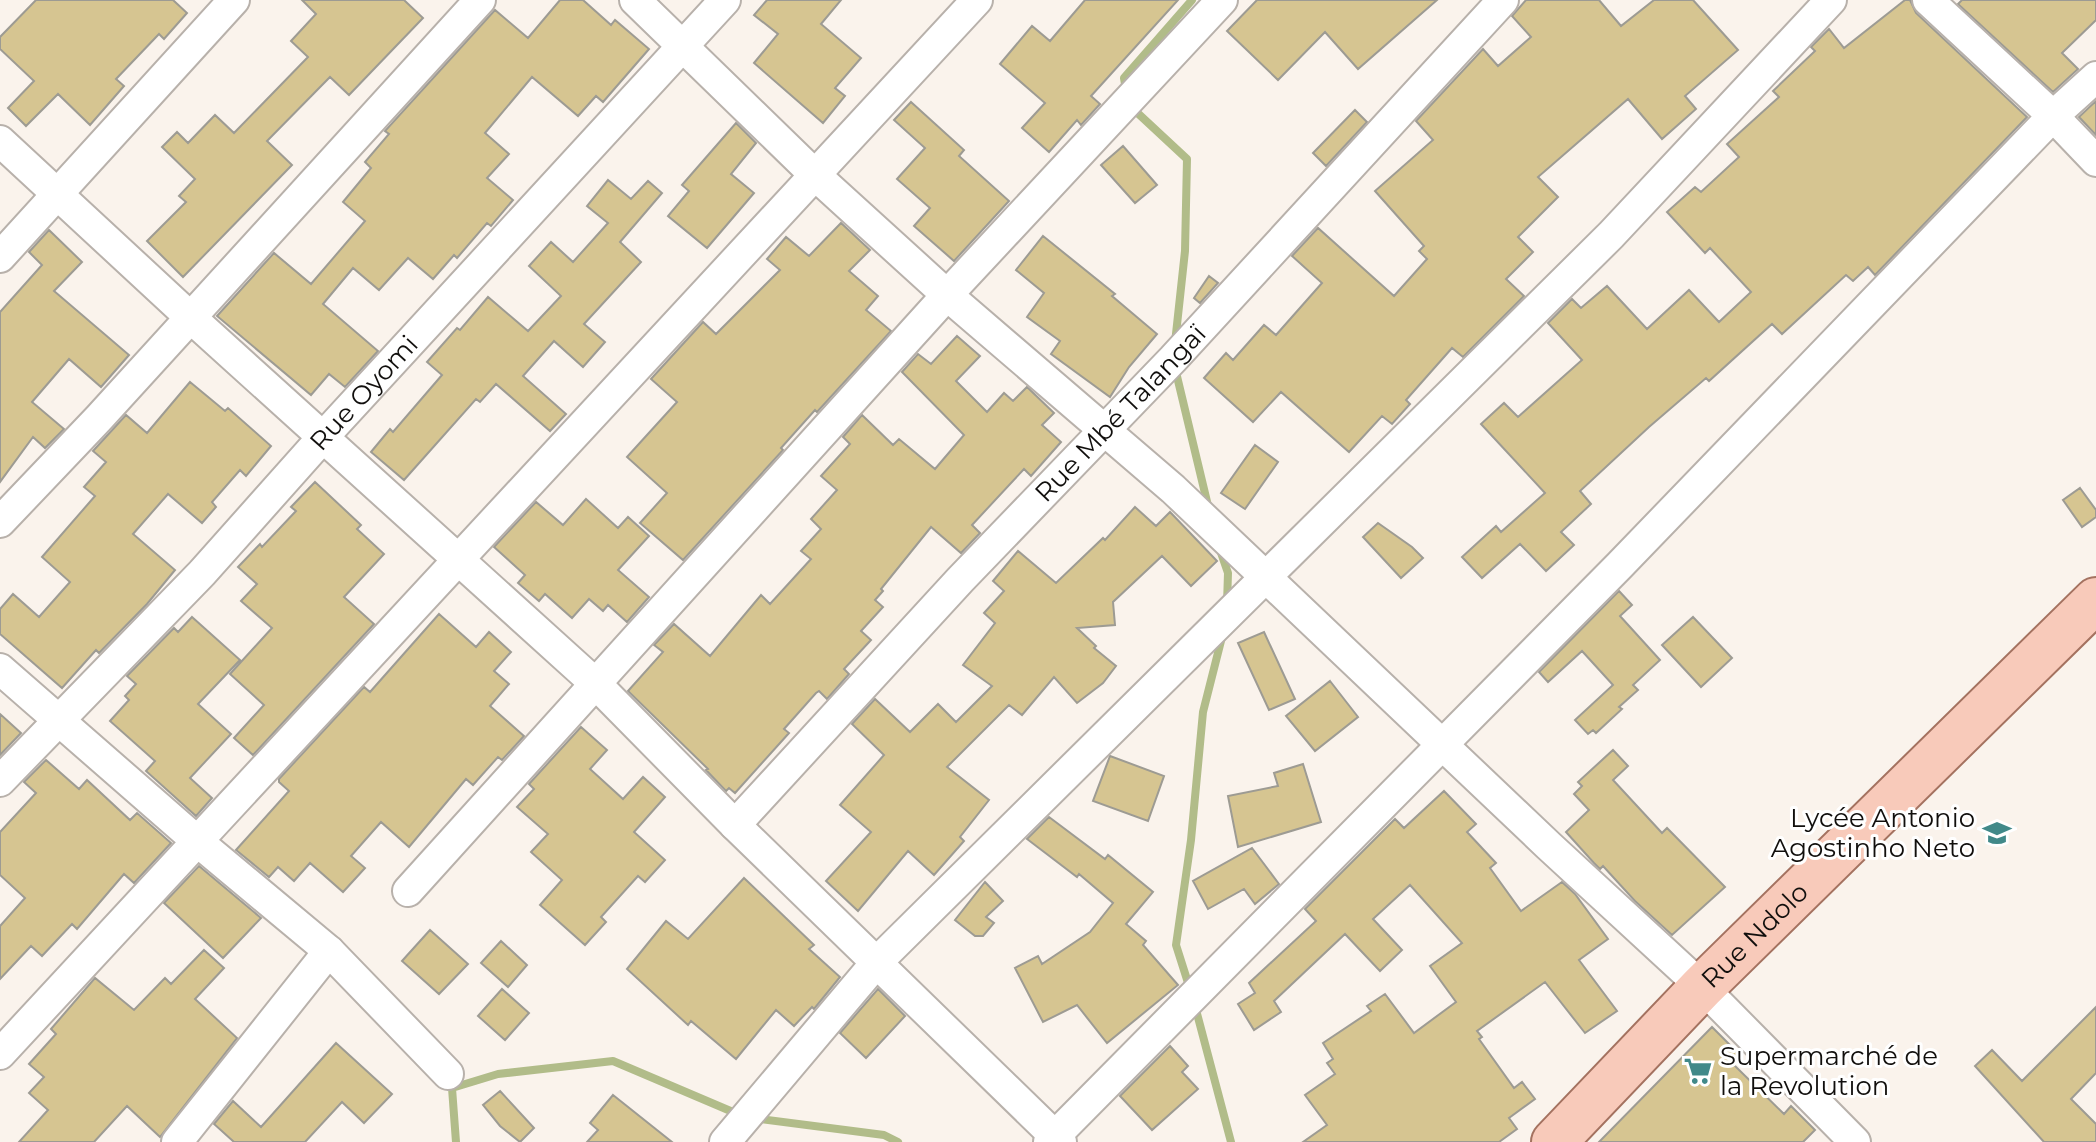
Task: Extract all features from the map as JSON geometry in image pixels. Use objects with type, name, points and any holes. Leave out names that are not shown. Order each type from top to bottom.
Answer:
[{"type":"main road","name":"Rue Ndolo","points":[[1554,1142],[1702,987],[2096,600]]},
{"type":"street","points":[[0,257],[234,0]]},
{"type":"street","points":[[0,522],[480,0]]},
{"type":"street","points":[[635,0],[814,174],[947,295],[1173,489],[1702,987],[1855,1142]]},
{"type":"street","name":"Rue Oyomi","points":[[0,781],[202,573],[725,0]]},
{"type":"street","points":[[0,1054],[977,0]]},
{"type":"street","points":[[408,891],[947,295],[1222,0]]},
{"type":"street","name":"Rue Mbé Talangaï","points":[[735,825],[949,592],[1202,328],[1503,0]]},
{"type":"street","points":[[725,1142],[876,963],[1611,235],[1831,0]]},
{"type":"street","points":[[1928,0],[2053,116],[2096,161]]},
{"type":"street","points":[[0,141],[597,685],[1055,1140],[1619,566],[2053,116],[2096,77]]},
{"type":"street","points":[[0,669],[329,951],[448,1074]]},
{"type":"street","points":[[177,1142],[329,951]]},
{"type":"building","points":[[36,0],[173,0],[187,13],[164,39],[159,34],[116,79],[124,86],[90,125],[58,94],[26,126],[8,108],[34,81],[0,49],[0,37]]},
{"type":"building","points":[[302,0],[404,0],[423,18],[349,95],[330,77],[267,141],[292,165],[183,277],[147,241],[186,202],[179,196],[195,179],[162,147],[177,132],[188,143],[215,115],[234,133],[308,57],[291,41],[316,14]]},
{"type":"building","points":[[560,0],[583,0],[611,25],[615,20],[649,49],[603,102],[596,96],[578,116],[532,77],[485,133],[509,154],[487,178],[513,200],[491,226],[487,223],[457,258],[454,255],[433,279],[408,258],[379,290],[353,268],[323,304],[378,351],[345,387],[329,374],[311,395],[217,316],[274,253],[311,284],[365,221],[343,202],[371,168],[365,162],[389,134],[385,131],[495,10],[528,38]]},
{"type":"building","points":[[767,0],[841,0],[821,24],[861,58],[835,88],[845,96],[823,123],[754,63],[778,34],[754,15]]},
{"type":"building","points":[[1085,0],[1178,0],[1091,96],[1100,104],[1081,125],[1077,120],[1049,152],[1022,128],[1045,103],[1000,64],[1032,26],[1050,41]]},
{"type":"building","points":[[1257,0],[1437,0],[1358,69],[1325,32],[1278,80],[1227,31]]},
{"type":"building","points":[[1526,0],[1599,0],[1621,26],[1654,0],[1693,0],[1738,50],[1685,96],[1696,109],[1662,139],[1628,99],[1538,177],[1558,197],[1518,237],[1533,252],[1506,279],[1524,296],[1463,357],[1452,348],[1406,400],[1410,404],[1392,424],[1382,416],[1349,452],[1281,392],[1253,422],[1204,378],[1226,353],[1233,360],[1264,325],[1276,335],[1322,283],[1292,256],[1318,228],[1394,296],[1427,259],[1419,251],[1424,246],[1375,191],[1433,140],[1416,121],[1483,49],[1498,66],[1531,37],[1512,16]]},
{"type":"building","points":[[1905,0],[1910,0],[1916,13],[2027,117],[1875,275],[1868,267],[1853,281],[1846,275],[1782,334],[1772,324],[1709,381],[1706,378],[1649,427],[1580,491],[1591,504],[1561,532],[1574,545],[1546,571],[1520,544],[1482,578],[1462,557],[1496,526],[1501,532],[1545,493],[1481,424],[1504,403],[1518,417],[1582,360],[1548,323],[1572,299],[1581,308],[1607,286],[1647,329],[1689,290],[1719,322],[1751,292],[1710,248],[1705,253],[1667,212],[1695,187],[1701,192],[1739,157],[1727,144],[1779,97],[1773,91],[1815,51],[1811,47],[1829,29],[1844,48]]},
{"type":"building","points":[[1962,0],[2096,0],[2096,20],[2062,53],[2078,69],[2053,92],[1958,4]]},
{"type":"building","points":[[2096,101],[2096,135],[2079,117]]},
{"type":"building","points":[[911,102],[964,150],[959,156],[1009,201],[954,261],[914,226],[930,208],[897,179],[925,148],[894,120]]},
{"type":"building","points":[[1355,110],[1367,122],[1326,166],[1313,153]]},
{"type":"building","points":[[736,123],[756,143],[731,174],[754,193],[707,248],[668,216],[689,191],[682,185]]},
{"type":"building","points":[[1123,146],[1157,185],[1135,203],[1101,165]]},
{"type":"building","points":[[608,180],[631,199],[648,181],[662,193],[620,242],[641,262],[584,324],[605,342],[583,367],[554,341],[523,376],[566,414],[550,431],[496,384],[480,402],[476,399],[404,480],[371,452],[390,429],[393,432],[442,375],[427,362],[488,297],[528,331],[561,296],[529,266],[551,242],[573,262],[608,223],[587,206]]},
{"type":"building","points":[[841,223],[870,250],[849,271],[878,296],[866,310],[891,331],[817,412],[815,410],[781,448],[783,450],[683,560],[640,523],[667,493],[627,457],[677,402],[651,379],[703,322],[716,334],[780,270],[767,259],[786,237],[809,256]]},
{"type":"building","points":[[49,230],[82,262],[54,291],[129,355],[101,387],[69,359],[32,402],[64,429],[45,448],[33,437],[0,482],[0,312],[42,265],[29,252]]},
{"type":"building","points":[[1043,236],[1115,294],[1112,296],[1157,334],[1129,367],[1110,397],[1051,354],[1060,341],[1027,317],[1044,293],[1016,270]]},
{"type":"building","points":[[1209,276],[1218,283],[1200,303],[1194,298]]},
{"type":"building","points":[[957,336],[980,356],[956,381],[987,412],[1004,393],[1013,401],[1027,387],[1054,413],[1042,425],[1061,442],[1031,476],[1024,469],[972,525],[980,533],[961,553],[931,527],[881,589],[883,591],[875,600],[883,607],[861,631],[871,640],[844,669],[849,674],[827,699],[819,691],[816,693],[784,729],[789,733],[735,793],[729,788],[726,791],[708,769],[628,691],[663,652],[654,645],[674,624],[710,656],[761,595],[770,604],[811,559],[801,551],[821,529],[811,519],[837,490],[821,476],[850,444],[843,437],[862,415],[893,445],[899,439],[935,469],[964,435],[902,372],[918,354],[931,364]]},
{"type":"building","points":[[190,382],[225,411],[228,408],[271,446],[246,476],[240,470],[212,502],[216,507],[202,523],[168,494],[133,534],[175,570],[147,604],[99,653],[96,650],[62,688],[0,634],[0,609],[13,594],[39,617],[70,582],[42,557],[95,496],[84,487],[106,462],[93,451],[126,415],[147,433]]},
{"type":"building","points":[[1255,445],[1278,462],[1245,509],[1221,493]]},
{"type":"building","points":[[315,482],[361,525],[357,529],[384,554],[344,597],[374,624],[253,755],[234,738],[264,705],[230,674],[272,628],[241,601],[257,584],[238,567],[296,511],[291,507]]},
{"type":"building","points":[[2080,488],[2096,510],[2096,517],[2082,527],[2063,500]]},
{"type":"building","points":[[586,499],[618,528],[628,517],[649,536],[618,570],[649,597],[627,622],[608,605],[603,611],[589,599],[572,618],[545,594],[539,601],[518,583],[525,575],[494,547],[536,502],[563,525]]},
{"type":"building","points":[[1135,507],[1156,526],[1170,512],[1217,561],[1191,586],[1162,556],[1113,602],[1115,625],[1077,628],[1096,646],[1094,648],[1116,666],[1103,683],[1077,703],[1054,677],[1022,715],[1009,705],[947,767],[989,800],[960,837],[964,841],[934,875],[908,851],[858,911],[826,881],[871,832],[840,805],[884,755],[852,724],[875,699],[910,732],[938,704],[956,722],[992,686],[963,665],[995,623],[984,613],[1004,591],[993,581],[1018,551],[1056,583],[1103,538],[1105,540]]},
{"type":"building","points":[[1378,523],[1423,558],[1401,578],[1363,537]]},
{"type":"building","points":[[1619,591],[1632,605],[1620,616],[1660,660],[1633,685],[1638,690],[1619,707],[1622,709],[1596,733],[1593,730],[1588,734],[1575,720],[1613,685],[1582,651],[1548,682],[1539,672]]},
{"type":"building","points":[[439,614],[476,647],[489,632],[511,652],[494,671],[509,684],[490,706],[524,736],[502,760],[498,757],[473,785],[466,779],[409,847],[381,822],[351,856],[365,868],[343,892],[310,863],[294,881],[278,867],[269,877],[236,850],[289,791],[279,779],[364,687],[370,692]]},
{"type":"building","points":[[192,617],[240,660],[198,704],[231,734],[190,778],[212,798],[196,816],[146,771],[155,761],[110,721],[129,700],[125,696],[136,684],[127,676],[174,628],[178,632]]},
{"type":"building","points":[[1693,617],[1732,658],[1701,687],[1662,645]]},
{"type":"building","points":[[1264,632],[1295,699],[1269,710],[1238,643]]},
{"type":"building","points":[[1330,681],[1358,717],[1315,751],[1286,716]]},
{"type":"building","points":[[0,714],[21,733],[0,755]]},
{"type":"building","points":[[581,727],[607,750],[590,769],[623,799],[643,777],[665,797],[634,832],[665,860],[645,882],[638,876],[601,917],[606,922],[585,945],[540,905],[562,880],[531,852],[548,834],[517,807],[534,789],[529,784]]},
{"type":"building","points":[[1613,750],[1628,766],[1613,780],[1662,833],[1667,828],[1725,887],[1672,935],[1603,866],[1600,869],[1566,832],[1589,810],[1574,794],[1582,786],[1578,782]]},
{"type":"building","points":[[1110,756],[1164,776],[1148,821],[1093,801]]},
{"type":"building","points":[[46,760],[79,789],[87,780],[130,820],[137,813],[171,843],[134,883],[124,874],[77,929],[72,924],[42,956],[31,946],[0,979],[0,926],[25,898],[0,875],[0,832],[36,793],[24,782]]},
{"type":"building","points":[[1303,764],[1321,822],[1238,847],[1228,796],[1278,786],[1274,773]]},
{"type":"building","points":[[1444,791],[1476,824],[1467,832],[1496,863],[1490,868],[1521,911],[1562,882],[1575,894],[1608,939],[1579,960],[1617,1011],[1585,1033],[1545,982],[1477,1031],[1482,1037],[1479,1039],[1514,1088],[1522,1082],[1535,1099],[1509,1118],[1517,1129],[1499,1142],[1303,1142],[1327,1125],[1305,1095],[1335,1074],[1327,1063],[1333,1059],[1323,1043],[1371,1011],[1367,1006],[1385,994],[1414,1033],[1456,1002],[1430,966],[1462,943],[1410,885],[1373,919],[1402,950],[1380,971],[1345,934],[1274,1001],[1281,1012],[1254,1030],[1238,1004],[1255,993],[1249,983],[1316,921],[1305,909],[1395,819],[1404,828]]},
{"type":"building","points":[[1049,817],[1105,859],[1108,855],[1153,892],[1126,924],[1146,941],[1143,945],[1178,985],[1107,1043],[1077,1005],[1043,1022],[1015,968],[1038,956],[1042,964],[1090,932],[1113,903],[1079,874],[1077,877],[1027,839]]},
{"type":"building","points":[[1252,848],[1279,884],[1255,904],[1244,889],[1208,909],[1193,881]]},
{"type":"building","points":[[199,866],[261,918],[223,958],[164,903]]},
{"type":"building","points":[[744,878],[814,945],[809,949],[840,977],[814,1009],[812,1007],[794,1026],[776,1010],[736,1059],[691,1021],[688,1025],[627,969],[666,921],[688,939]]},
{"type":"building","points":[[985,882],[1003,901],[986,917],[994,923],[983,936],[975,936],[955,920]]},
{"type":"building","points":[[430,930],[468,964],[439,994],[402,961]]},
{"type":"building","points":[[501,941],[527,965],[508,987],[481,963]]},
{"type":"building","points":[[204,950],[224,968],[195,999],[237,1038],[160,1137],[127,1106],[94,1142],[19,1142],[48,1110],[29,1093],[44,1077],[29,1064],[56,1034],[51,1029],[95,978],[134,1010],[165,978],[171,984]]},
{"type":"building","points":[[502,989],[529,1013],[505,1040],[478,1016]]},
{"type":"building","points":[[878,989],[905,1016],[866,1058],[840,1033]]},
{"type":"building","points":[[2096,1007],[2096,1073],[2071,1099],[2096,1124],[2096,1142],[2044,1142],[1975,1066],[1992,1050],[2022,1081]]},
{"type":"building","points":[[1712,1027],[1741,1056],[1733,1064],[1784,1114],[1791,1106],[1815,1130],[1803,1142],[1599,1142]]},
{"type":"building","points":[[336,1043],[392,1094],[364,1123],[342,1102],[305,1142],[234,1142],[214,1124],[233,1101],[261,1127]]},
{"type":"building","points":[[1170,1046],[1188,1066],[1182,1072],[1198,1089],[1152,1130],[1120,1096]]},
{"type":"building","points":[[500,1091],[534,1128],[520,1142],[500,1126],[483,1105]]},
{"type":"building","points":[[613,1095],[672,1142],[587,1142],[598,1130],[590,1123]]},
{"type":"waterway","points":[[1126,90],[1124,78],[1192,0]]},
{"type":"waterway","points":[[1130,106],[1187,159],[1185,251],[1175,343]]},
{"type":"waterway","points":[[1175,368],[1209,510]]},
{"type":"waterway","points":[[1219,547],[1228,573],[1227,604]]},
{"type":"waterway","points":[[1190,989],[1176,945],[1191,840],[1203,712],[1223,633]]},
{"type":"waterway","points":[[1195,1006],[1231,1142]]},
{"type":"waterway","points":[[456,1142],[452,1088],[498,1074],[613,1061],[740,1115]]},
{"type":"waterway","points":[[753,1118],[884,1135],[898,1142]]},
{"type":"place","name":"Lycée Antonio Agostinho Neto","points":[[1997,833]]},
{"type":"place","name":"Supermarché de la Revolution","points":[[1698,1071]]}]
